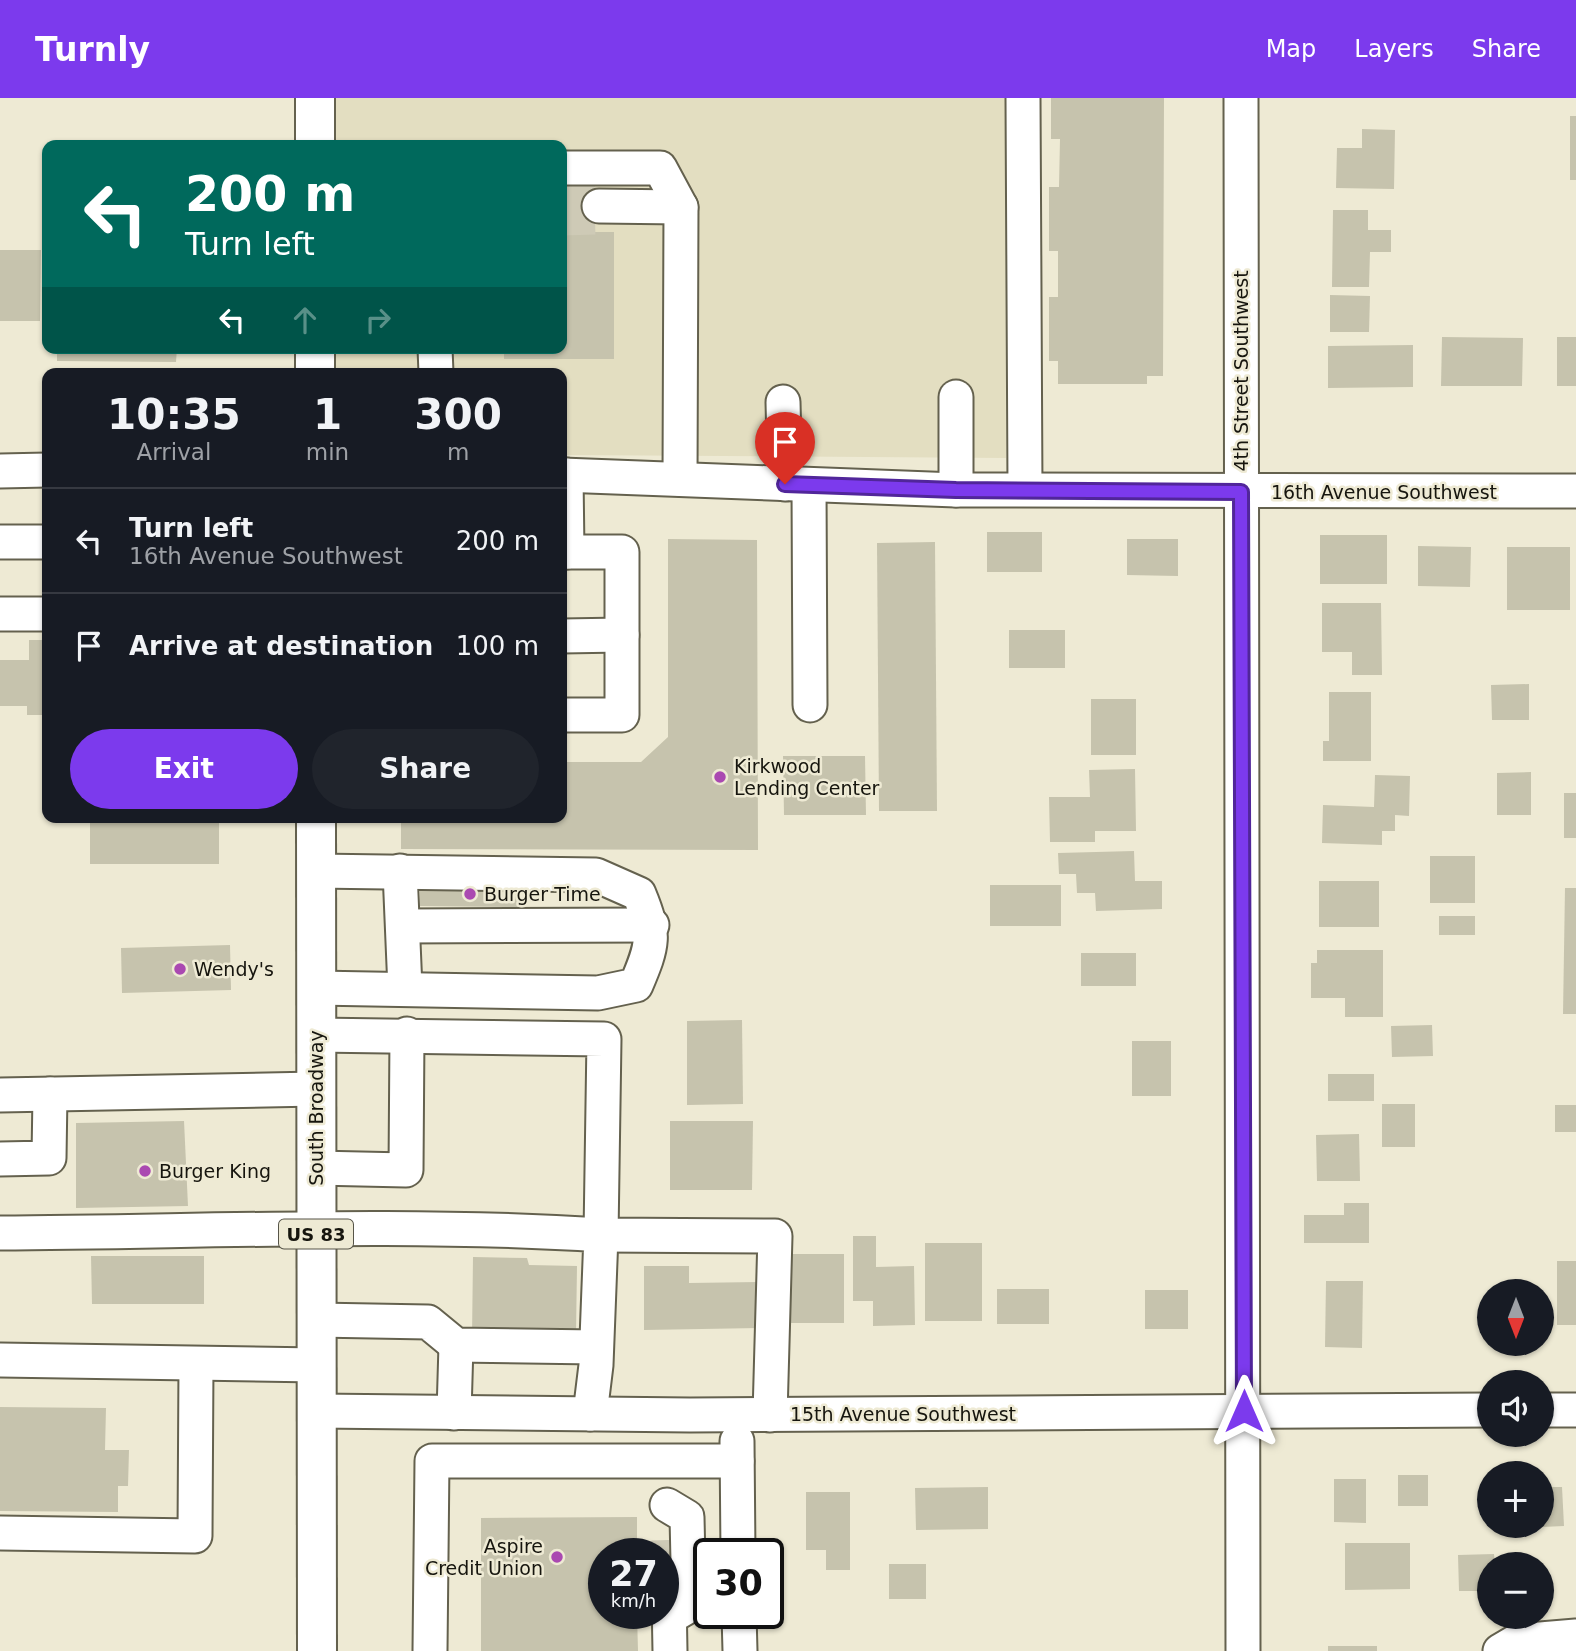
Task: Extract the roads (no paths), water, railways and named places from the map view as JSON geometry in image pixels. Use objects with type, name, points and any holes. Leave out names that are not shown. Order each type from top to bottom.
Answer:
[{"type":"main road","points":[[315,98],[315,140]]},
{"type":"main road","name":"South Broadway","points":[[316,823],[317,1651]]},
{"type":"street","points":[[1023,98],[1025,489]]},
{"type":"street","name":"4th Street Southwest","points":[[1241,98],[1243,1651]]},
{"type":"street","points":[[567,168],[660,168],[681,207],[680,480]]},
{"type":"street","points":[[607,206],[681,207]]},
{"type":"street","points":[[956,397],[956,490]]},
{"type":"street","points":[[783,402],[797,484],[810,705]]},
{"type":"street","points":[[0,471],[42,470]]},
{"type":"street","name":"16th Avenue Southwest","points":[[567,475],[956,490],[1576,491]]},
{"type":"street","points":[[0,542],[42,542]]},
{"type":"street","points":[[567,552],[622,552],[622,715],[567,715]]},
{"type":"street","points":[[0,614],[42,614]]},
{"type":"street","points":[[567,636],[622,635]]},
{"type":"street","points":[[316,871],[596,875],[639,894],[652,925],[647,958],[636,985],[598,993],[316,988]]},
{"type":"street","points":[[400,871],[405,989]]},
{"type":"street","points":[[403,926],[652,925]]},
{"type":"street","points":[[316,1035],[407,1034],[604,1039],[601,1236],[590,1414]]},
{"type":"street","points":[[316,1168],[407,1170],[407,1034]]},
{"type":"street","points":[[0,1095],[316,1089]]},
{"type":"street","points":[[0,1159],[49,1158],[50,1094]]},
{"type":"street","points":[[0,1213],[316,1220],[601,1236],[775,1236],[770,1415]]},
{"type":"street","points":[[0,1233],[316,1220]]},
{"type":"street","points":[[317,1320],[428,1322],[456,1345],[596,1347]]},
{"type":"street","points":[[454,1413],[456,1345]]},
{"type":"street","points":[[0,1360],[317,1365]]},
{"type":"street","points":[[0,1533],[195,1536],[196,1364]]},
{"type":"street","name":"15th Avenue Southwest","points":[[317,1411],[770,1415],[1477,1410]]},
{"type":"street","points":[[1554,1410],[1576,1410]]},
{"type":"street","points":[[736,1414],[738,1538]]},
{"type":"street","points":[[664,1415],[668,1538]]},
{"type":"street","points":[[430,1651],[432,1461],[737,1461]]},
{"type":"street","points":[[667,1505],[687,1517],[689,1606],[679,1612]]},
{"type":"street","points":[[670,1629],[670,1651]]},
{"type":"street","points":[[739,1629],[740,1651]]},
{"type":"street","points":[[1500,1651],[1517,1641],[1576,1636]]},
{"type":"tunnel","points":[[567,192],[598,192]]},
{"type":"tunnel","points":[[567,219],[599,218]]},
{"type":"place","name":"Kirkwood Lending Center","points":[[720,777]]},
{"type":"place","name":"Burger Time","points":[[470,894]]},
{"type":"place","name":"Wendy's","points":[[180,969]]},
{"type":"place","name":"Burger King","points":[[145,1171]]},
{"type":"place","name":"Aspire Credit Union","points":[[557,1557]]}]
